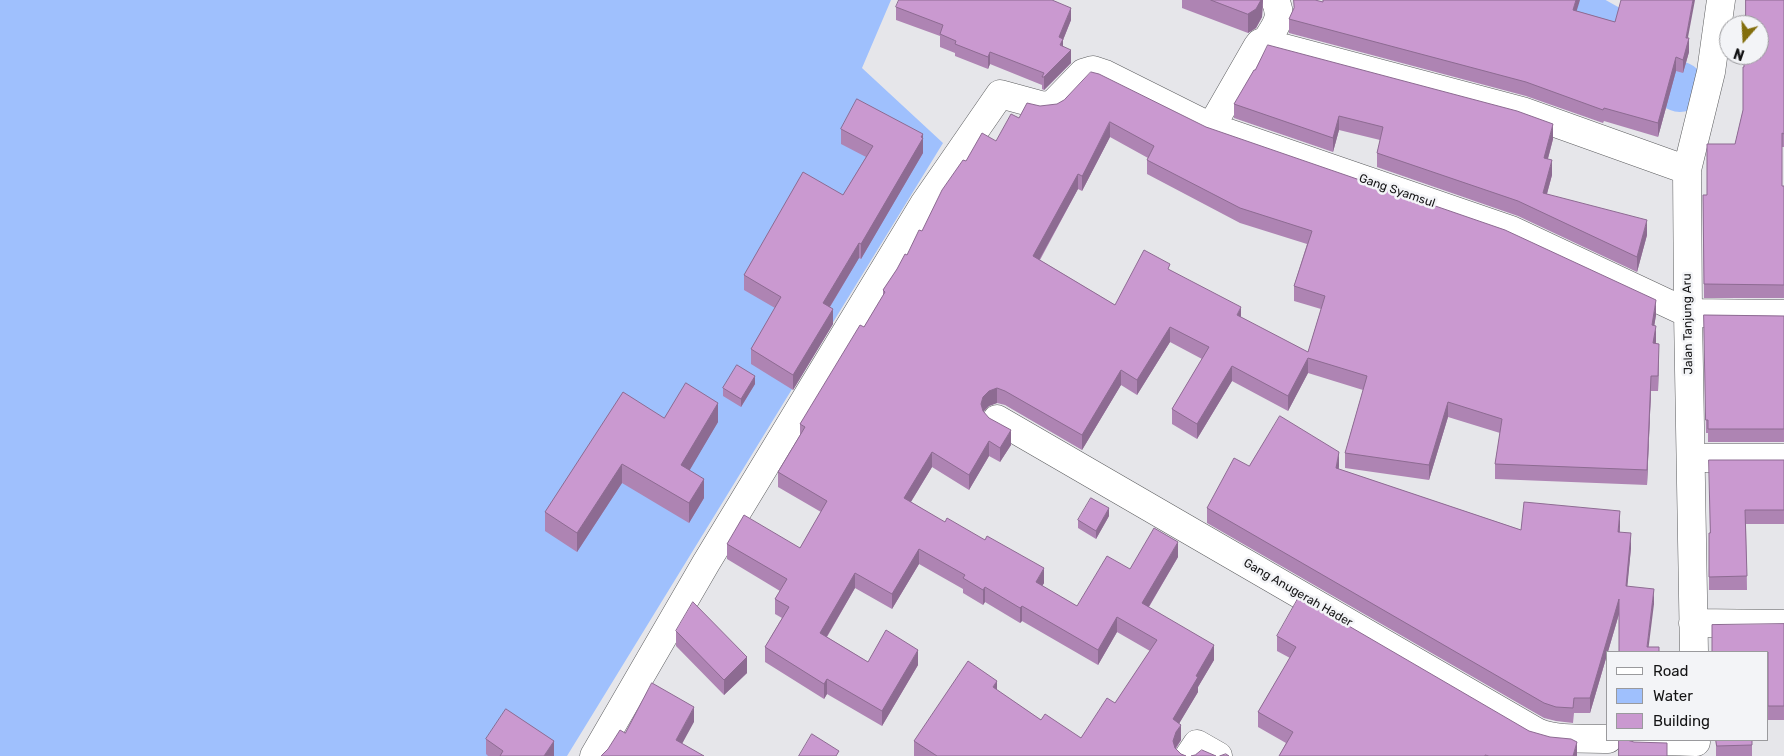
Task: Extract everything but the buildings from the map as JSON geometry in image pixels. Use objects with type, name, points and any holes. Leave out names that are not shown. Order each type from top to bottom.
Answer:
[{"type":"street","points":[[1265,43],[1278,21],[1280,11],[1275,0]]},
{"type":"street","name":"Jalan Tanjung Aru","points":[[1694,651],[1687,170],[1711,72],[1721,0]]},
{"type":"street","points":[[1211,127],[1257,46],[1265,43],[1522,111],[1687,170]]},
{"type":"street","name":"Gang Syamsul","points":[[594,756],[706,563],[924,204],[1000,94],[1049,106],[1083,73],[1093,70],[1105,74],[1211,127],[1511,230],[1688,313]]},
{"type":"street","points":[[1688,313],[1784,314]]},
{"type":"street","name":"Gang Anugerah Hader","points":[[997,419],[1537,732],[1555,737],[1606,739]]},
{"type":"street","points":[[1690,458],[1784,458]]},
{"type":"street","points":[[1693,623],[1784,624]]},
{"type":"street","points":[[1645,741],[1697,746]]},
{"type":"street","points":[[1189,756],[1197,744],[1218,756]]},
{"type":"water","points":[[0,0],[891,0],[862,68],[943,143],[567,756],[0,756]]},
{"type":"waterway","points":[[1554,0],[1628,41],[1638,69],[1680,87]]}]
